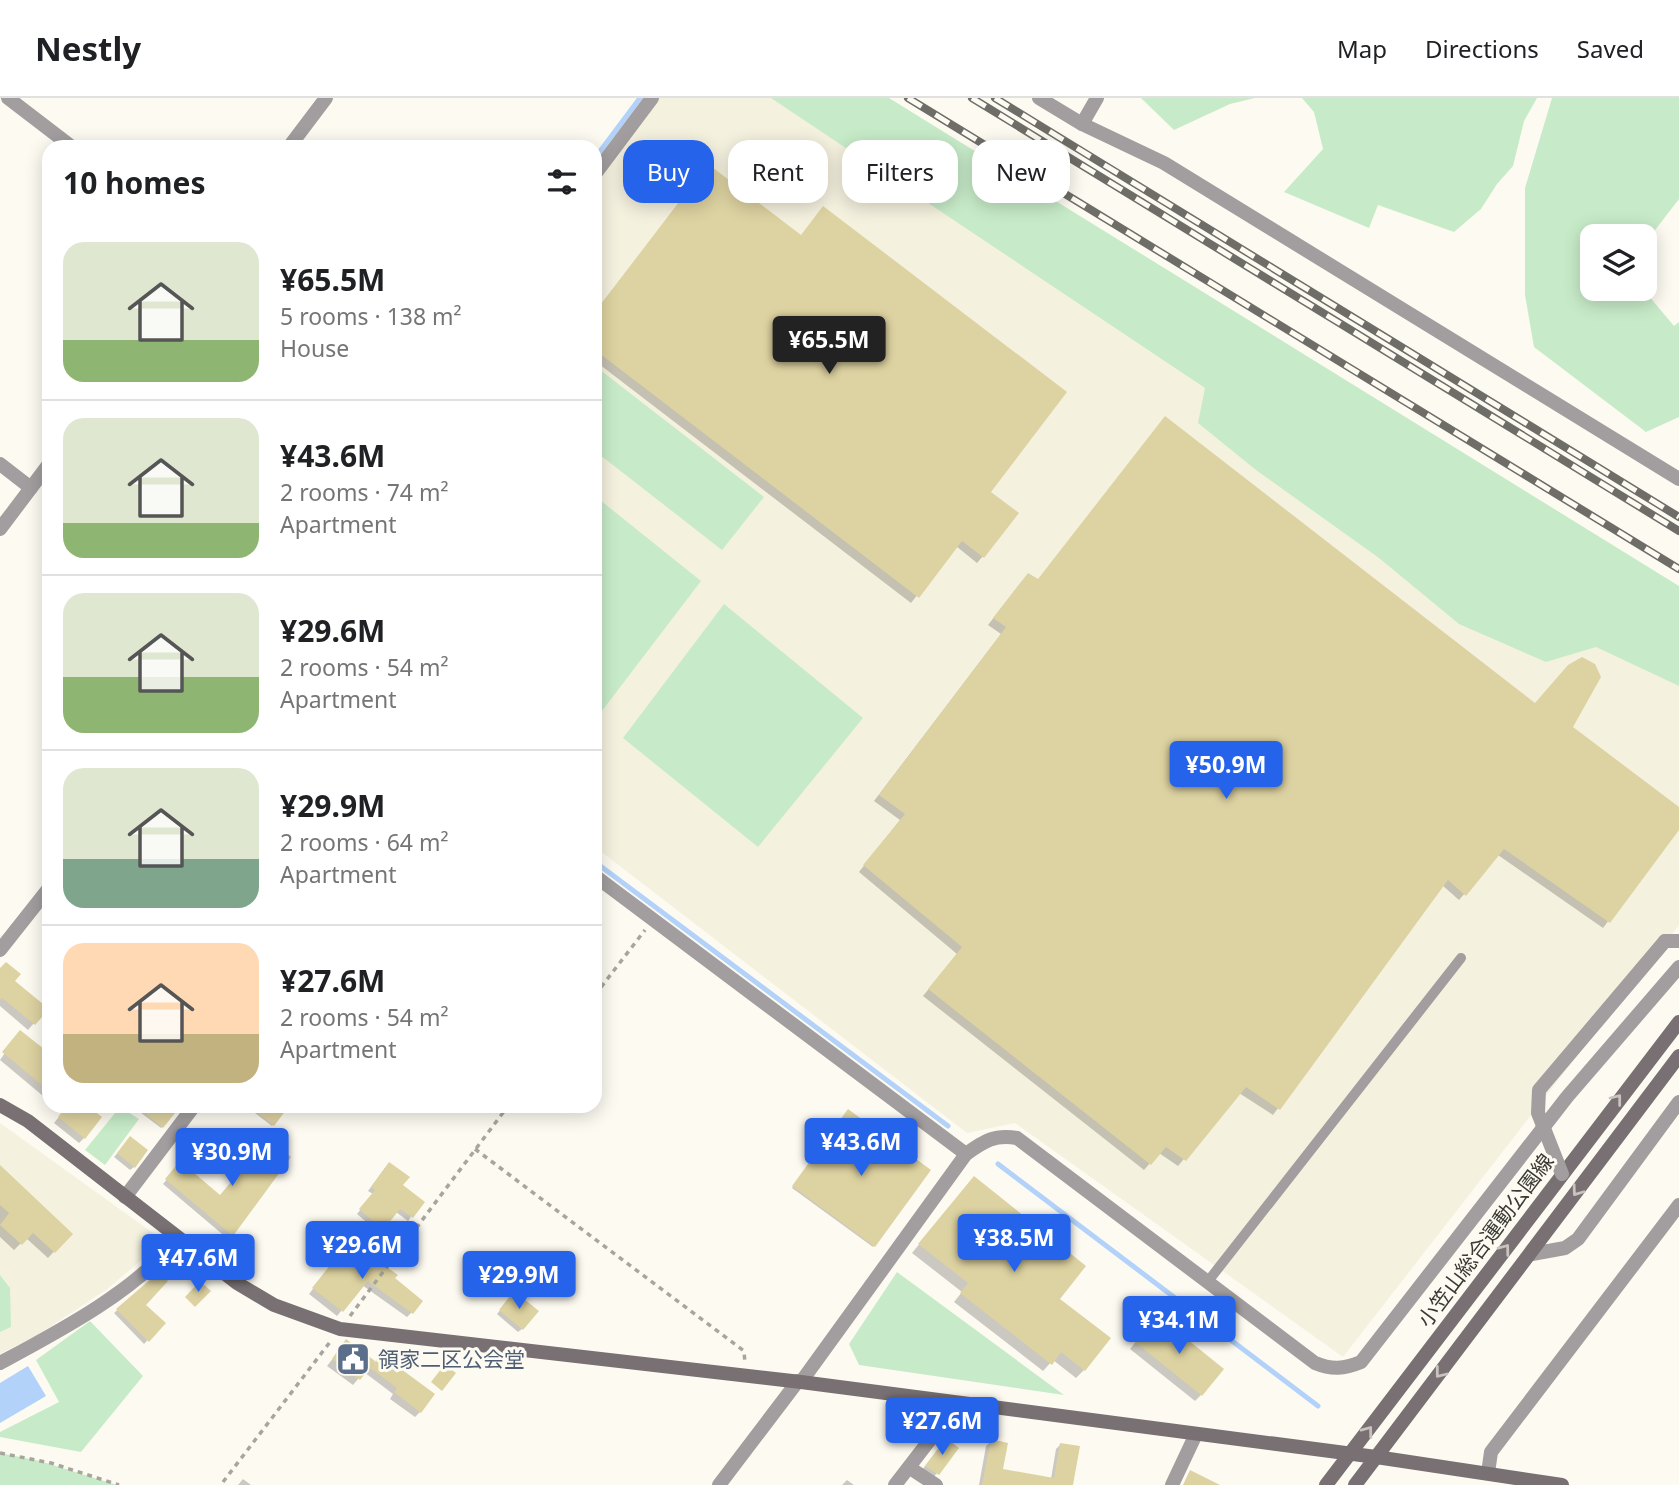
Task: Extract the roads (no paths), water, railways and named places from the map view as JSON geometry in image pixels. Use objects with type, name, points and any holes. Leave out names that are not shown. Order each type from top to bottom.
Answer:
[{"type":"street","points":[[8,98],[63,140]]},
{"type":"street","points":[[294,140],[326,98]]},
{"type":"street","points":[[602,165],[652,98]]},
{"type":"street","points":[[1039,98],[1082,124],[1164,163],[1679,479]]},
{"type":"street","points":[[1082,124],[1097,98]]},
{"type":"street","points":[[0,464],[31,488]]},
{"type":"street","points":[[0,529],[42,473]]},
{"type":"street","points":[[602,881],[966,1154]]},
{"type":"street","points":[[0,950],[42,897]]},
{"type":"street","points":[[1562,1174],[1538,1113],[1539,1090],[1672,941]]},
{"type":"street","points":[[719,1485],[800,1381],[966,1154],[984,1141],[1000,1135],[1017,1138],[1209,1280],[1315,1363],[1329,1369],[1347,1368],[1361,1362],[1567,1097],[1679,967]]},
{"type":"street","name":"小笠山総合運動公園線","points":[[1326,1485],[1679,1022]]},
{"type":"street","name":"小笠山総合運動公園線","points":[[1355,1485],[1679,1056]]},
{"type":"street","points":[[1532,1254],[1565,1248],[1578,1239],[1679,1102]]},
{"type":"street","points":[[0,1105],[28,1121],[237,1283],[274,1305],[341,1329],[800,1381],[1376,1457],[1488,1473],[1533,1483],[1562,1485]]},
{"type":"street","points":[[125,1197],[189,1113]]},
{"type":"street","points":[[1488,1473],[1491,1452],[1679,1205]]},
{"type":"street","points":[[0,1363],[86,1315],[140,1274],[177,1238]]},
{"type":"street","points":[[895,1485],[939,1428],[951,1403]]},
{"type":"street","points":[[1172,1485],[1196,1434]]},
{"type":"street","points":[[910,1468],[936,1485]]},
{"type":"lane","points":[[1209,1280],[1461,958]]},
{"type":"water","points":[[28,1366],[46,1396],[0,1423],[0,1383]]},
{"type":"waterway","points":[[602,149],[640,98]]},
{"type":"waterway","points":[[602,867],[948,1126]]},
{"type":"waterway","points":[[998,1164],[1318,1406]]},
{"type":"railway","points":[[908,98],[1679,569]]},
{"type":"railway","points":[[972,98],[1679,531]]},
{"type":"railway","points":[[995,98],[1679,517]]},
{"type":"place","name":"領家二区公会堂","points":[[353,1359]]}]
